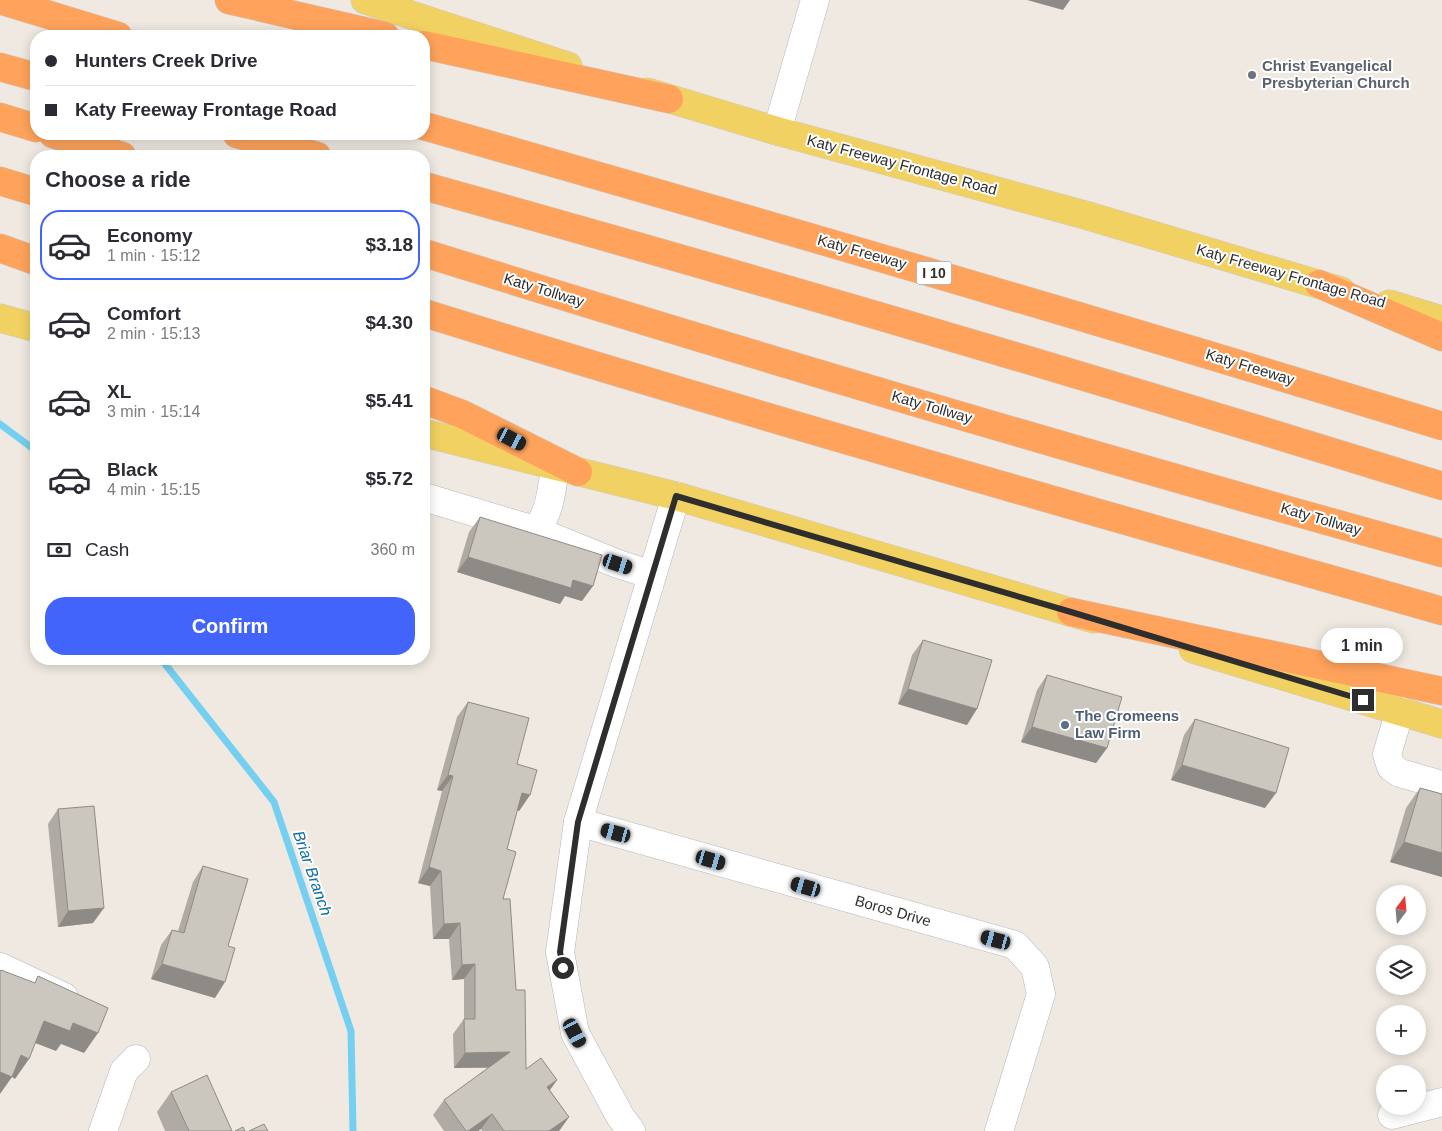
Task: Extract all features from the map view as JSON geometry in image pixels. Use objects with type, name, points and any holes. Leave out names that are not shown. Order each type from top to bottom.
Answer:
[{"type":"highway","points":[[0,0],[98,30]]},
{"type":"highway","points":[[229,0],[359,30]]},
{"type":"highway","points":[[430,46],[669,99]]},
{"type":"highway","points":[[0,67],[30,75]]},
{"type":"highway","points":[[0,116],[30,126]]},
{"type":"highway","name":"Katy Freeway","points":[[430,128],[873,255],[1442,426]]},
{"type":"highway","points":[[72,140],[103,150]]},
{"type":"highway","points":[[259,140],[295,150]]},
{"type":"highway","points":[[0,181],[30,190]]},
{"type":"highway","points":[[430,188],[946,335],[1188,407],[1442,486]]},
{"type":"highway","points":[[0,248],[30,259]]},
{"type":"highway","name":"Katy Tollway","points":[[430,255],[665,328],[934,408],[1442,553]]},
{"type":"highway","points":[[1319,284],[1442,338]]},
{"type":"highway","points":[[430,315],[706,399],[1442,611]]},
{"type":"highway","points":[[430,402],[462,414],[567,469]]},
{"type":"highway","points":[[1071,612],[1442,691]]},
{"type":"main road","name":"Katy Freeway Frontage Road","points":[[365,0],[669,99],[777,131],[1085,215],[1442,320]]},
{"type":"main road","points":[[0,318],[30,326]]},
{"type":"main road","points":[[430,435],[676,496],[1071,612],[1442,724]]},
{"type":"street","points":[[777,131],[815,0]]},
{"type":"street","points":[[534,530],[542,524],[567,469]]},
{"type":"street","points":[[631,1131],[620,1116],[575,1033],[560,952],[578,822],[676,496]]},
{"type":"street","points":[[430,499],[534,530],[618,564],[652,575]]},
{"type":"street","points":[[1400,711],[1386,754],[1391,767],[1400,772],[1442,785]]},
{"type":"street","name":"Boros Drive","points":[[578,822],[1015,945],[1035,967],[1041,994],[999,1131]]},
{"type":"street","points":[[0,967],[85,1007]]},
{"type":"street","points":[[103,1131],[124,1070],[136,1060]]},
{"type":"street","points":[[1426,1106],[1442,1102]]},
{"type":"building","points":[[480,517],[602,555],[593,586],[573,580],[571,588],[468,557]]},
{"type":"building","points":[[923,640],[992,660],[977,709],[908,689]]},
{"type":"building","points":[[1047,675],[1122,697],[1107,748],[1032,727]]},
{"type":"building","points":[[468,702],[529,718],[517,764],[537,770],[530,795],[522,793],[507,849],[516,852],[503,899],[510,899],[516,990],[525,990],[526,1069],[541,1058],[557,1080],[547,1087],[569,1117],[549,1131],[504,1131],[492,1114],[466,1131],[444,1100],[510,1052],[465,1053],[464,1019],[475,1019],[475,964],[462,965],[460,923],[444,924],[441,871],[429,867],[453,776],[448,775]]},
{"type":"building","points":[[1195,719],[1289,748],[1276,793],[1182,765]]},
{"type":"building","points":[[1420,788],[1442,794],[1442,853],[1404,842]]},
{"type":"building","points":[[94,806],[104,908],[68,911],[58,809]]},
{"type":"building","points":[[203,866],[248,879],[228,946],[235,948],[225,982],[162,964],[172,930],[184,933]]},
{"type":"building","points":[[1,970],[35,983],[38,976],[108,1008],[98,1033],[73,1023],[70,1031],[44,1021],[29,1059],[21,1055],[12,1077],[0,1072]]},
{"type":"building","points":[[207,1075],[232,1131],[189,1131],[171,1092]]},
{"type":"building","points":[[264,1124],[268,1131],[249,1131]]},
{"type":"building","points":[[243,1127],[245,1131],[235,1131]]},
{"type":"waterway","name":"Briar Branch","points":[[0,424],[30,446]]},
{"type":"waterway","name":"Briar Branch","points":[[166,665],[274,802],[351,1031],[353,1131]]},
{"type":"place","name":"Christ Evangelical Presbyterian Church","points":[[1252,75]]},
{"type":"place","name":"The Cromeens Law Firm","points":[[1065,725]]},
{"type":"route","points":[[563,968],[560,952],[578,822],[676,496],[1363,700]]}]
